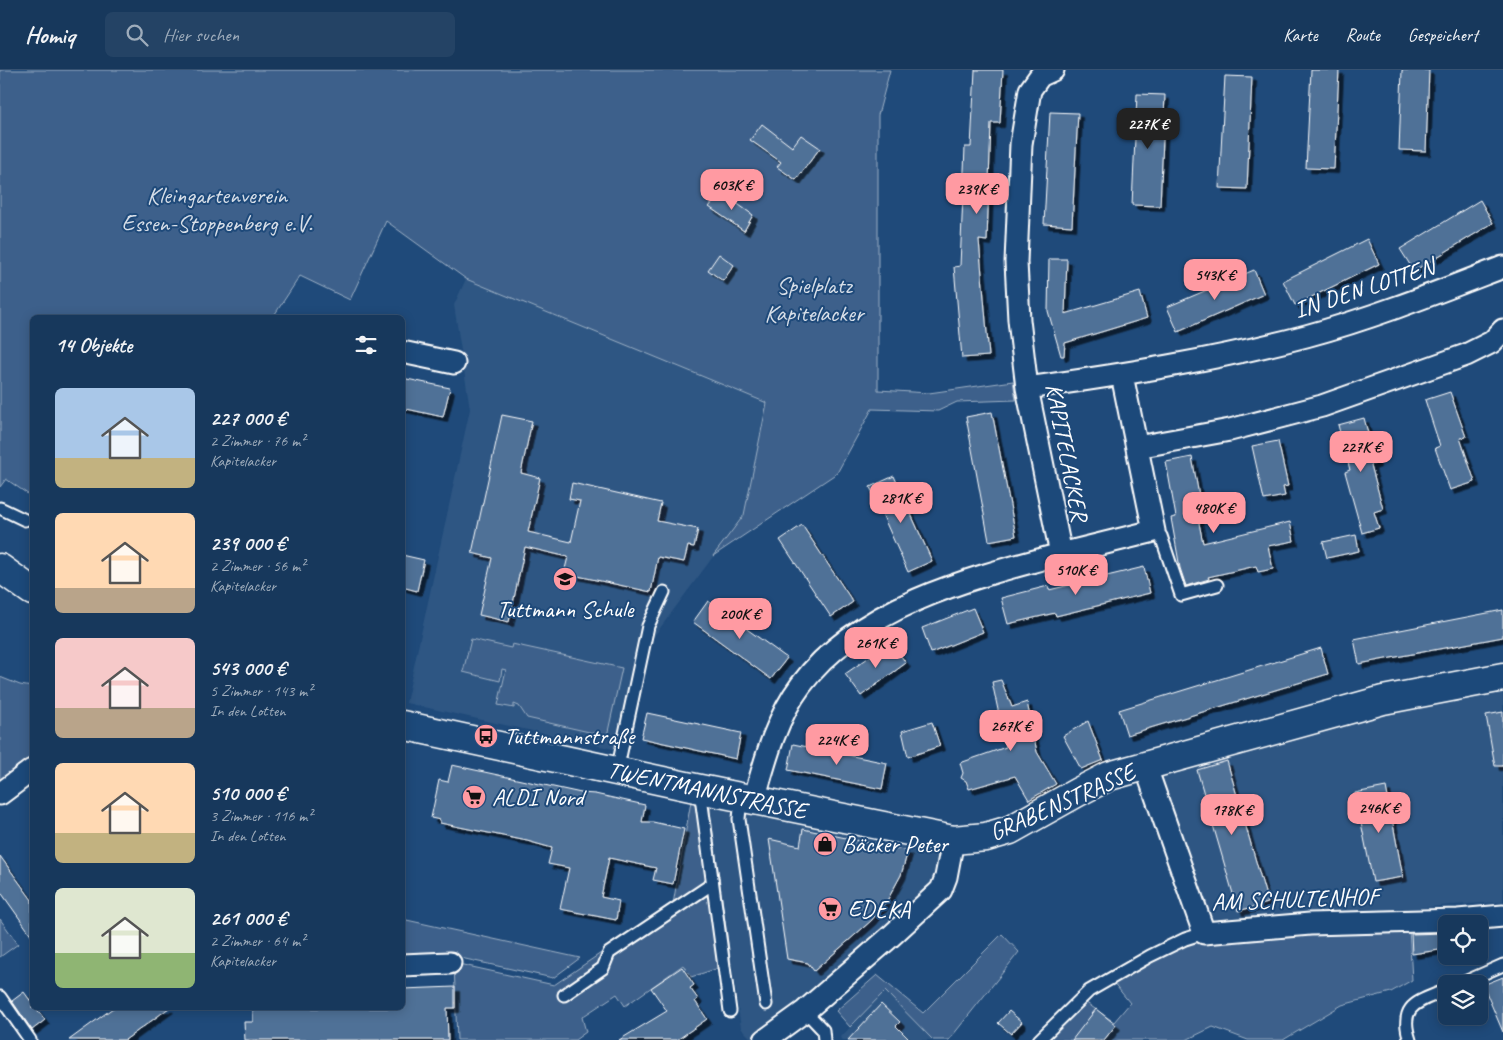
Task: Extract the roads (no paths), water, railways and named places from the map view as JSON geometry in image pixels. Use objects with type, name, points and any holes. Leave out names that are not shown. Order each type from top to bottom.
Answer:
[{"type":"street","name":"KAPITELACKER","points":[[747,799],[782,716],[801,685],[828,654],[856,633],[918,599],[955,584],[1060,554],[1027,388],[1019,320],[1016,262],[1021,144],[1030,90],[1040,76],[1053,70]]},
{"type":"street","name":"IN DEN LOTTEN","points":[[1027,388],[1122,375],[1249,350],[1308,335],[1403,305],[1503,267]]},
{"type":"street","points":[[1137,447],[1230,430],[1322,406],[1466,355],[1492,342],[1503,330]]},
{"type":"street","points":[[405,353],[454,363]]},
{"type":"street","points":[[1060,554],[1154,531],[1122,375]]},
{"type":"street","points":[[0,568],[30,590]]},
{"type":"street","name":"GRABENSTRASSE","points":[[953,840],[986,837],[1010,830],[1109,776],[1145,765],[1383,700],[1503,676]]},
{"type":"street","name":"TWENTMANNSTRASSE","points":[[405,726],[747,799],[953,840]]},
{"type":"street","name":"AM SCHULTENHOF","points":[[1145,765],[1204,933],[1310,924],[1458,920],[1503,916]]},
{"type":"street","points":[[0,794],[30,772]]},
{"type":"street","points":[[765,1040],[805,1011],[941,890],[946,877],[953,840]]},
{"type":"street","points":[[405,965],[450,963]]},
{"type":"lane","points":[[0,508],[25,520]]},
{"type":"lane","points":[[1154,531],[1161,536],[1181,595],[1217,585]]},
{"type":"lane","points":[[617,771],[648,626],[664,592]]},
{"type":"lane","points":[[700,789],[730,1011]]},
{"type":"lane","points":[[747,799],[739,819],[766,1004]]},
{"type":"lane","points":[[564,995],[603,968],[609,953],[712,884]]},
{"type":"lane","points":[[1039,1040],[1089,991],[1150,956],[1185,939],[1204,933]]},
{"type":"lane","points":[[1480,975],[1503,965]]},
{"type":"lane","points":[[1410,1040],[1406,1028],[1406,1016],[1413,1004],[1438,993]]},
{"type":"lane","points":[[0,997],[30,1040]]},
{"type":"lane","points":[[805,1011],[822,1030],[824,1040]]},
{"type":"place","name":"Tuttmann Schule","points":[[565,579]]},
{"type":"place","name":"Tuttmannstraße","points":[[486,736]]},
{"type":"place","name":"ALDI Nord","points":[[474,797]]},
{"type":"place","name":"Bäcker Peter","points":[[825,844]]},
{"type":"place","name":"EDEKA","points":[[830,909]]},
{"type":"park label","name":"Kleingartenverein Essen-Stoppenberg e.V.","points":[[217,209]]},
{"type":"park label","name":"Spielplatz Kapitelacker","points":[[814,299]]}]
